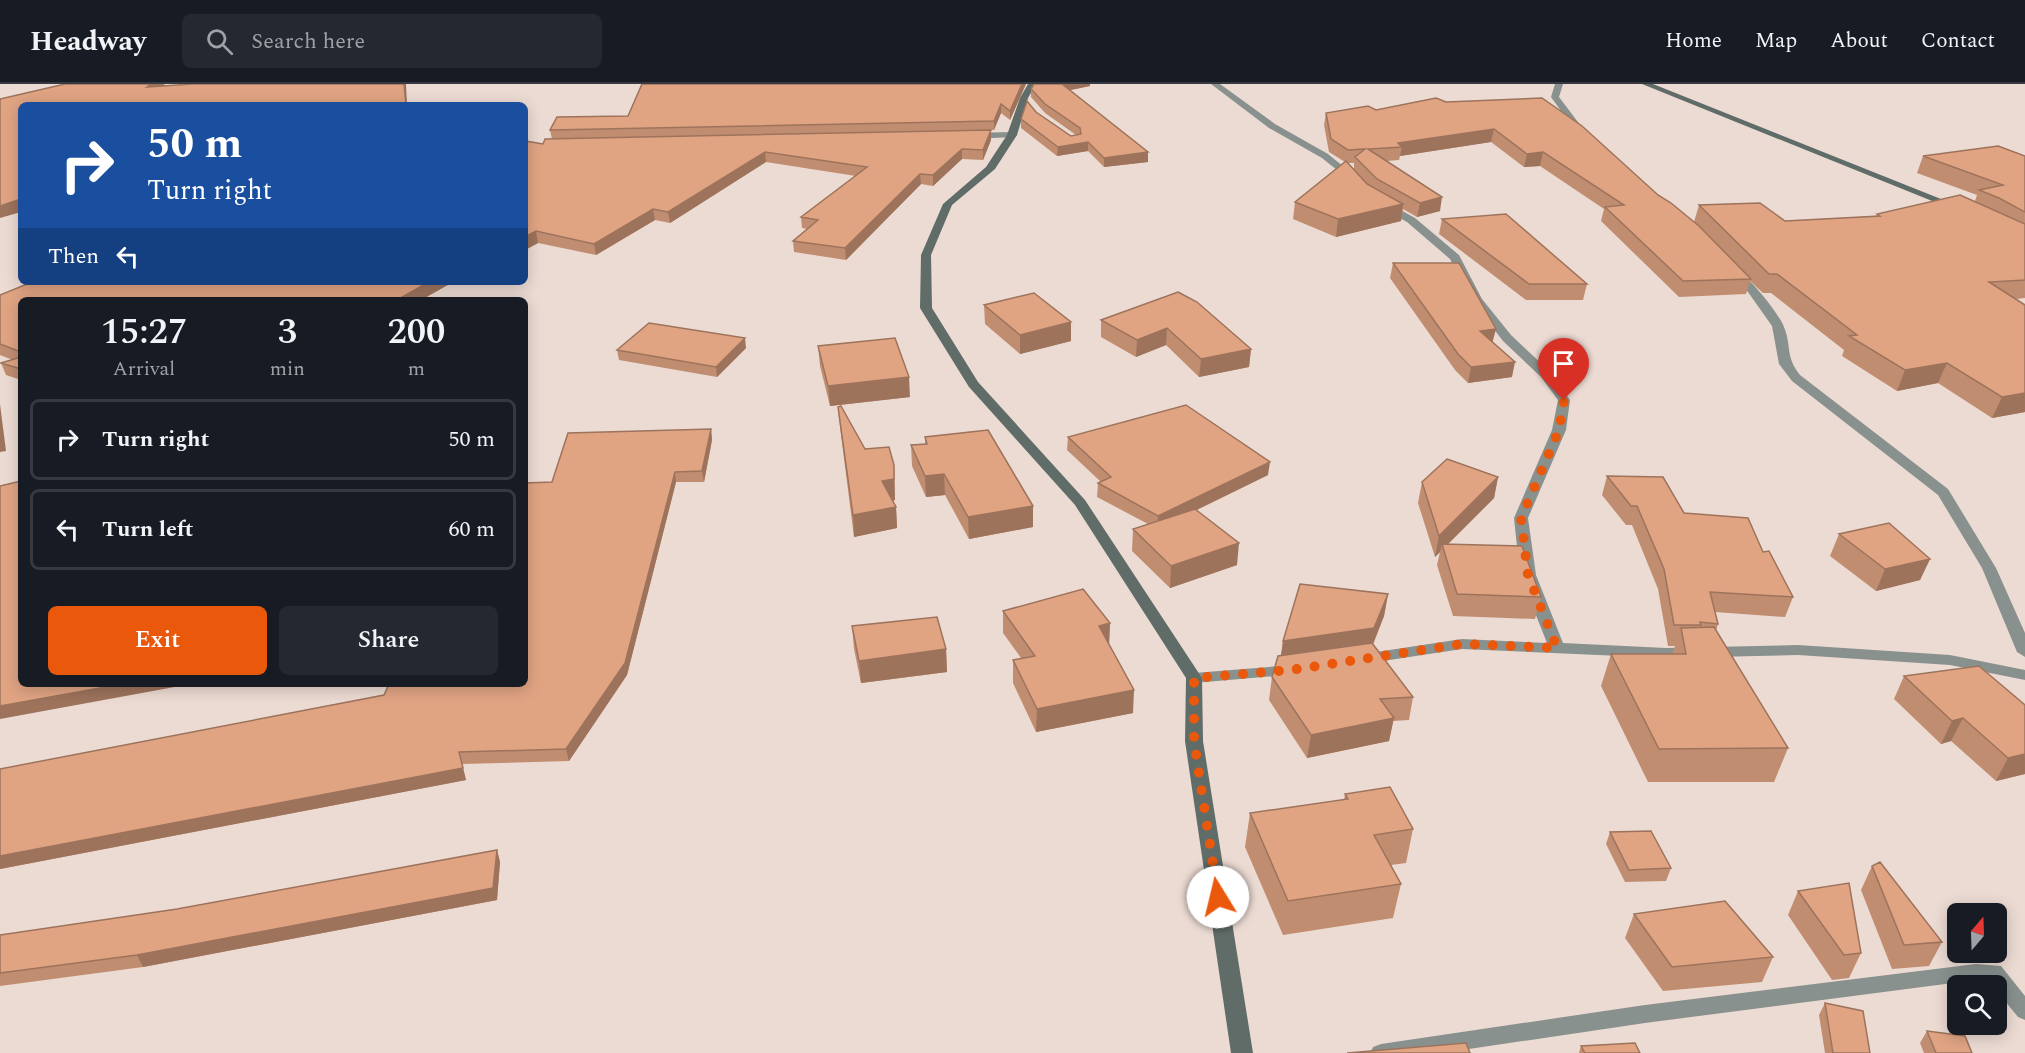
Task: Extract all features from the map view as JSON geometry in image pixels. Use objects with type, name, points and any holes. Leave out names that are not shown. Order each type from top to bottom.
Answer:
[{"type":"street","points":[[1032,84],[1024,98],[1012,135],[990,169],[948,204],[926,255],[926,308],[973,384],[1080,503],[1194,678],[1194,741],[1242,1053]]},
{"type":"street","points":[[1215,84],[1272,126],[1325,156],[1350,175],[1367,193],[1411,220],[1455,258],[1477,300],[1507,338],[1545,374],[1564,400],[1559,430],[1521,518],[1528,575],[1557,648]]},
{"type":"street","points":[[1559,84],[1555,97],[1583,135],[1591,142]]},
{"type":"street","points":[[1646,84],[1965,211]]},
{"type":"street","points":[[1024,98],[1034,111]]},
{"type":"street","points":[[965,136],[1012,135]]},
{"type":"street","points":[[1730,268],[1752,290],[1778,326],[1785,364],[1796,378],[1943,492],[1989,568],[2025,652]]},
{"type":"street","points":[[1348,662],[1462,644],[1666,653],[1798,650],[1950,660],[2025,675]]},
{"type":"street","points":[[1194,678],[1314,667]]},
{"type":"street","points":[[1381,1053],[1645,1014],[1976,972],[1994,972],[2025,1011]]},
{"type":"building","points":[[65,84],[151,84],[147,87],[192,84],[404,84],[406,102],[18,102],[18,200],[0,206],[0,99]]},
{"type":"building","points":[[642,84],[1022,84],[1010,111],[1001,104],[994,121],[550,130],[557,117],[628,116]]},
{"type":"building","points":[[1034,84],[1062,84],[1148,152],[1104,158],[1088,142],[1058,147],[1021,119],[1027,101],[1036,112],[1071,136],[1081,134],[1080,128],[1045,104],[1031,89]]},
{"type":"building","points":[[1436,98],[1446,102],[1542,98],[1582,126],[1658,195],[1699,226],[1751,279],[1683,281],[1605,207],[1624,205],[1543,152],[1527,154],[1494,129],[1398,143],[1402,147],[1368,149],[1442,197],[1420,203],[1377,179],[1355,157],[1365,149],[1348,150],[1331,139],[1326,113],[1368,106],[1376,110]]},
{"type":"building","points":[[991,130],[983,150],[962,149],[933,175],[920,174],[845,248],[793,241],[818,220],[801,217],[867,167],[765,152],[668,212],[653,209],[594,244],[536,231],[528,235],[528,142],[543,144],[545,139]]},
{"type":"building","points":[[1998,146],[2025,156],[2025,212],[1979,190],[2003,185],[1923,156]]},
{"type":"building","points":[[1346,161],[1367,184],[1403,204],[1338,219],[1295,202]]},
{"type":"building","points":[[1960,195],[2025,224],[2025,280],[1989,282],[2025,305],[2025,393],[2002,397],[1947,363],[1905,370],[1849,336],[1857,335],[1777,274],[1769,274],[1699,205],[1760,203],[1785,221],[1880,216],[1877,214]]},
{"type":"building","points":[[1506,214],[1587,284],[1529,284],[1442,219]]},
{"type":"building","points":[[1393,263],[1459,263],[1496,329],[1480,331],[1515,362],[1471,367],[1458,354]]},
{"type":"building","points":[[25,285],[424,285],[402,297],[18,297],[18,351],[0,344],[0,295]]},
{"type":"building","points":[[1178,292],[1197,302],[1251,349],[1201,359],[1167,328],[1137,340],[1101,320]]},
{"type":"building","points":[[1034,293],[1071,322],[1020,335],[984,305]]},
{"type":"building","points":[[649,323],[745,338],[716,367],[617,350]]},
{"type":"building","points":[[895,338],[909,377],[828,386],[818,346]]},
{"type":"building","points":[[18,358],[18,368],[1,363]]},
{"type":"building","points":[[1186,405],[1270,462],[1158,516],[1098,483],[1111,477],[1068,437]]},
{"type":"building","points":[[841,406],[865,449],[889,447],[894,465],[894,479],[882,481],[896,507],[853,515],[838,407]]},
{"type":"building","points":[[711,429],[702,471],[675,472],[625,663],[566,749],[459,752],[463,768],[0,856],[0,769],[384,695],[388,687],[528,687],[528,483],[552,482],[568,433]]},
{"type":"building","points":[[988,430],[1033,506],[968,517],[944,474],[925,476],[911,445],[927,444],[925,437]]},
{"type":"building","points":[[1447,459],[1498,477],[1439,536],[1422,482]]},
{"type":"building","points":[[1607,476],[1663,477],[1684,513],[1748,518],[1763,552],[1769,551],[1793,597],[1710,592],[1718,624],[1700,622],[1701,625],[1674,625],[1664,569],[1637,506],[1631,506]]},
{"type":"building","points":[[18,482],[18,687],[105,687],[0,706],[0,486]]},
{"type":"building","points":[[1195,509],[1239,543],[1171,566],[1133,529]]},
{"type":"building","points":[[1889,523],[1930,559],[1885,569],[1839,534]]},
{"type":"building","points":[[1442,544],[1522,546],[1541,597],[1457,594]]},
{"type":"building","points":[[1300,584],[1388,594],[1374,628],[1283,641]]},
{"type":"building","points":[[1083,589],[1110,623],[1099,626],[1134,690],[1037,709],[1013,660],[1035,656],[1003,611]]},
{"type":"building","points":[[937,617],[946,649],[859,661],[852,626]]},
{"type":"building","points":[[1714,627],[1788,748],[1659,749],[1611,654],[1686,654],[1681,628]]},
{"type":"building","points":[[1372,643],[1413,697],[1380,699],[1394,718],[1311,735],[1272,677],[1278,656]]},
{"type":"building","points":[[1979,666],[2025,705],[2025,754],[2008,758],[1963,718],[1952,721],[1904,676]]},
{"type":"building","points":[[1390,787],[1413,829],[1374,835],[1401,884],[1288,901],[1250,813],[1348,799],[1345,794]]},
{"type":"building","points":[[1651,831],[1671,868],[1629,870],[1610,832]]},
{"type":"building","points":[[497,850],[493,888],[137,955],[0,973],[0,935],[177,909]]},
{"type":"building","points":[[1880,862],[1942,942],[1904,945],[1872,866]]},
{"type":"building","points":[[1849,883],[1861,953],[1844,955],[1798,891]]},
{"type":"building","points":[[1725,901],[1773,957],[1672,967],[1634,914]]},
{"type":"building","points":[[1825,1003],[1863,1011],[1870,1053],[1833,1053]]},
{"type":"building","points":[[1927,1031],[1965,1036],[1972,1053],[1936,1053]]},
{"type":"building","points":[[1466,1043],[1470,1053],[1347,1053]]},
{"type":"building","points":[[1635,1043],[1640,1053],[1585,1053],[1581,1046]]},
{"type":"route","points":[[1218,897],[1194,741],[1194,678],[1291,670],[1462,644],[1557,648],[1528,575],[1521,518],[1559,430],[1564,400]]}]
